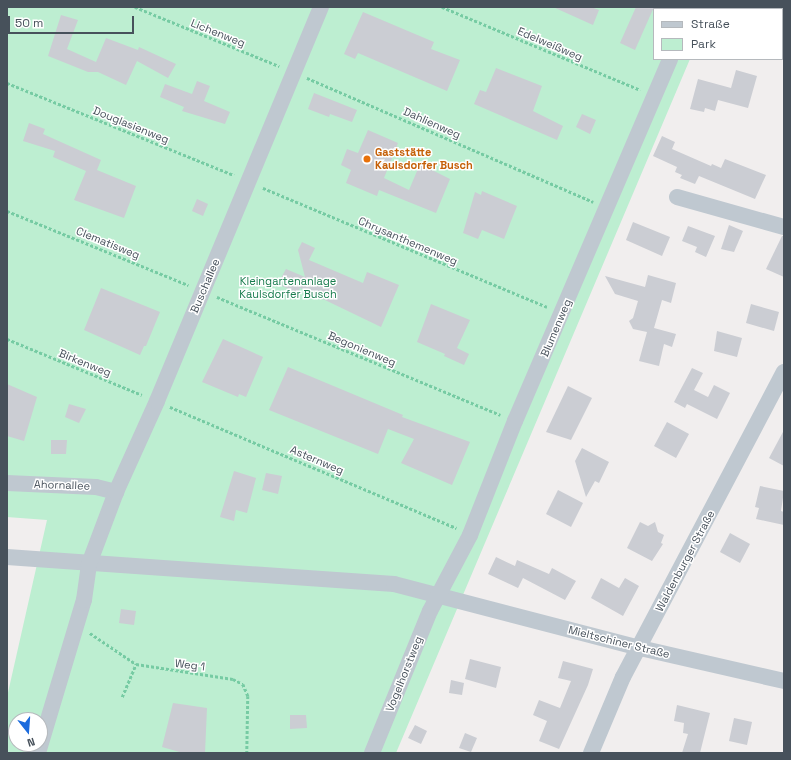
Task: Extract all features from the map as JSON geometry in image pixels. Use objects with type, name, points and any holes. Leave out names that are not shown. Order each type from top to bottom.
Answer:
[{"type":"street","name":"Buschallee","points":[[38,753],[84,600],[89,564],[116,492],[157,401],[202,291],[295,74],[321,7]]},
{"type":"street","name":"Blumenweg","points":[[447,598],[515,421],[563,314],[606,208],[670,60]]},
{"type":"street","points":[[677,197],[784,227]]},
{"type":"street","name":"Waldenburger Straße","points":[[591,753],[623,677],[640,648],[784,372]]},
{"type":"street","name":"Ahornallee","points":[[7,483],[96,487],[116,492]]},
{"type":"street","name":"Mieltschiner Straße","points":[[7,557],[89,564],[394,584],[640,648],[784,681]]},
{"type":"street","name":"Vogelhorstweg","points":[[372,753],[430,611],[447,598]]},
{"type":"path","name":"Lichenweg","points":[[135,7],[295,74]]},
{"type":"path","name":"Edelweißweg","points":[[442,7],[653,96]]},
{"type":"path","name":"Dahlienweg","points":[[295,74],[606,208]]},
{"type":"path","name":"Douglasienweg","points":[[7,83],[249,181]]},
{"type":"path","name":"Chrysanthemenweg","points":[[249,181],[563,314]]},
{"type":"path","name":"Clematisweg","points":[[7,210],[202,291]]},
{"type":"path","name":"Begonienweg","points":[[202,291],[515,421]]},
{"type":"path","name":"Birkenweg","points":[[7,339],[157,401]]},
{"type":"path","name":"Asternweg","points":[[157,401],[470,535]]},
{"type":"path","name":"Weg 1","points":[[77,624],[136,664],[233,679],[243,684],[248,696],[247,753]]},
{"type":"path","points":[[122,697],[136,664]]},
{"type":"green space","name":"Kleingartenanlage Kaulsdorfer Busch","points":[[7,7],[717,7],[653,8],[653,60],[690,60],[396,753],[7,753],[7,697],[47,520],[7,517]]},
{"type":"building","points":[[553,7],[591,7],[599,10],[593,25]]},
{"type":"building","points":[[636,7],[654,7],[635,50],[620,43]]},
{"type":"building","points":[[363,12],[434,42],[431,49],[460,60],[447,91],[358,53],[355,59],[344,54]]},
{"type":"building","points":[[61,15],[78,20],[67,49],[96,62],[106,38],[138,50],[139,47],[176,64],[168,78],[137,61],[126,85],[98,72],[88,72],[48,56]]},
{"type":"building","points":[[496,68],[542,86],[533,111],[563,126],[557,140],[474,104],[480,90],[486,92]]},
{"type":"building","points":[[736,70],[757,76],[748,108],[718,100],[715,111],[705,108],[704,112],[690,109],[698,79],[731,88]]},
{"type":"building","points":[[197,81],[210,86],[204,101],[230,112],[225,124],[182,111],[184,107],[160,97],[165,84],[192,94]]},
{"type":"building","points":[[314,93],[357,110],[352,122],[330,114],[329,117],[308,109]]},
{"type":"building","points":[[582,114],[596,120],[590,134],[576,127]]},
{"type":"building","points":[[29,123],[45,129],[43,134],[101,160],[97,170],[136,186],[124,218],[74,200],[86,171],[53,157],[55,151],[23,141]]},
{"type":"building","points":[[368,130],[398,143],[384,178],[409,190],[420,164],[450,179],[436,213],[379,190],[377,196],[346,183],[351,170],[341,165],[347,149],[358,153]]},
{"type":"building","points":[[662,136],[675,142],[672,149],[711,166],[712,164],[721,168],[725,159],[766,175],[755,199],[699,176],[695,184],[680,178],[682,175],[675,172],[677,167],[653,156]]},
{"type":"building","points":[[482,191],[517,206],[504,239],[482,230],[478,239],[463,233],[475,192],[481,195]]},
{"type":"building","points":[[197,199],[208,204],[203,216],[192,211]]},
{"type":"building","points":[[633,222],[670,237],[662,256],[626,240]]},
{"type":"building","points":[[729,225],[743,231],[734,252],[721,249]]},
{"type":"building","points":[[688,226],[715,236],[706,257],[695,252],[697,247],[682,241]]},
{"type":"building","points":[[782,236],[784,236],[784,277],[766,269]]},
{"type":"building","points":[[302,242],[315,248],[309,260],[363,283],[367,272],[399,285],[381,327],[300,288],[298,293],[282,286],[285,280],[281,278],[286,269],[305,277],[298,250]]},
{"type":"building","points":[[648,275],[676,283],[671,303],[662,300],[654,328],[676,334],[672,347],[664,344],[659,366],[639,361],[647,332],[633,329],[629,321],[633,318],[638,301],[615,294],[605,276],[645,287]]},
{"type":"building","points":[[101,288],[160,312],[146,346],[144,346],[140,355],[84,330]]},
{"type":"building","points":[[431,304],[470,320],[457,348],[469,354],[464,365],[444,356],[445,354],[417,342]]},
{"type":"building","points":[[751,304],[779,312],[774,331],[746,323]]},
{"type":"building","points":[[717,331],[742,338],[737,357],[714,351]]},
{"type":"building","points":[[223,339],[263,357],[246,397],[239,394],[238,397],[202,382]]},
{"type":"building","points":[[288,367],[403,415],[402,417],[470,442],[452,485],[401,463],[414,439],[388,429],[378,454],[269,410]]},
{"type":"building","points":[[692,368],[703,373],[694,390],[708,397],[714,385],[730,393],[717,419],[687,404],[685,408],[674,402]]},
{"type":"building","points":[[7,384],[37,397],[24,441],[7,436]]},
{"type":"building","points":[[568,386],[592,398],[571,440],[546,432]]},
{"type":"building","points":[[69,404],[86,409],[79,423],[65,417]]},
{"type":"building","points":[[667,422],[689,434],[676,458],[654,446]]},
{"type":"building","points":[[784,430],[784,466],[769,458]]},
{"type":"building","points":[[51,440],[67,440],[66,454],[51,454]]},
{"type":"building","points":[[582,448],[609,462],[599,483],[595,481],[586,497],[575,461]]},
{"type":"building","points":[[234,471],[256,478],[247,513],[236,510],[234,521],[220,517]]},
{"type":"building","points":[[266,473],[282,476],[278,494],[262,490]]},
{"type":"building","points":[[760,486],[784,491],[781,511],[784,512],[784,525],[756,519],[759,508],[755,507]]},
{"type":"building","points":[[558,490],[583,503],[571,527],[546,514]]},
{"type":"building","points":[[640,522],[648,526],[655,522],[658,532],[664,535],[661,543],[663,544],[652,561],[627,548]]},
{"type":"building","points":[[730,533],[750,544],[740,563],[720,552]]},
{"type":"building","points":[[496,557],[515,566],[517,560],[549,574],[552,568],[576,581],[565,600],[523,578],[518,588],[488,574]]},
{"type":"building","points":[[601,578],[619,588],[625,578],[639,586],[623,616],[591,598]]},
{"type":"building","points":[[121,609],[136,611],[134,625],[119,623]]},
{"type":"building","points":[[470,659],[501,667],[496,688],[465,679]]},
{"type":"building","points":[[563,661],[593,669],[588,685],[559,749],[539,741],[547,721],[533,715],[539,700],[560,708],[571,681],[558,678]]},
{"type":"building","points":[[451,680],[464,683],[462,695],[449,693]]},
{"type":"building","points":[[173,703],[207,708],[205,753],[183,753],[162,747]]},
{"type":"building","points":[[677,705],[710,713],[700,753],[682,753],[688,734],[683,733],[684,723],[674,721]]},
{"type":"building","points":[[290,715],[306,715],[307,728],[290,729]]},
{"type":"building","points":[[734,718],[752,722],[747,745],[729,741]]},
{"type":"building","points":[[415,725],[427,731],[421,744],[408,738]]},
{"type":"building","points":[[465,733],[477,738],[471,752],[459,748]]},
{"type":"place","name":"Gaststätte Kaulsdorfer Busch","points":[[367,159]]}]
